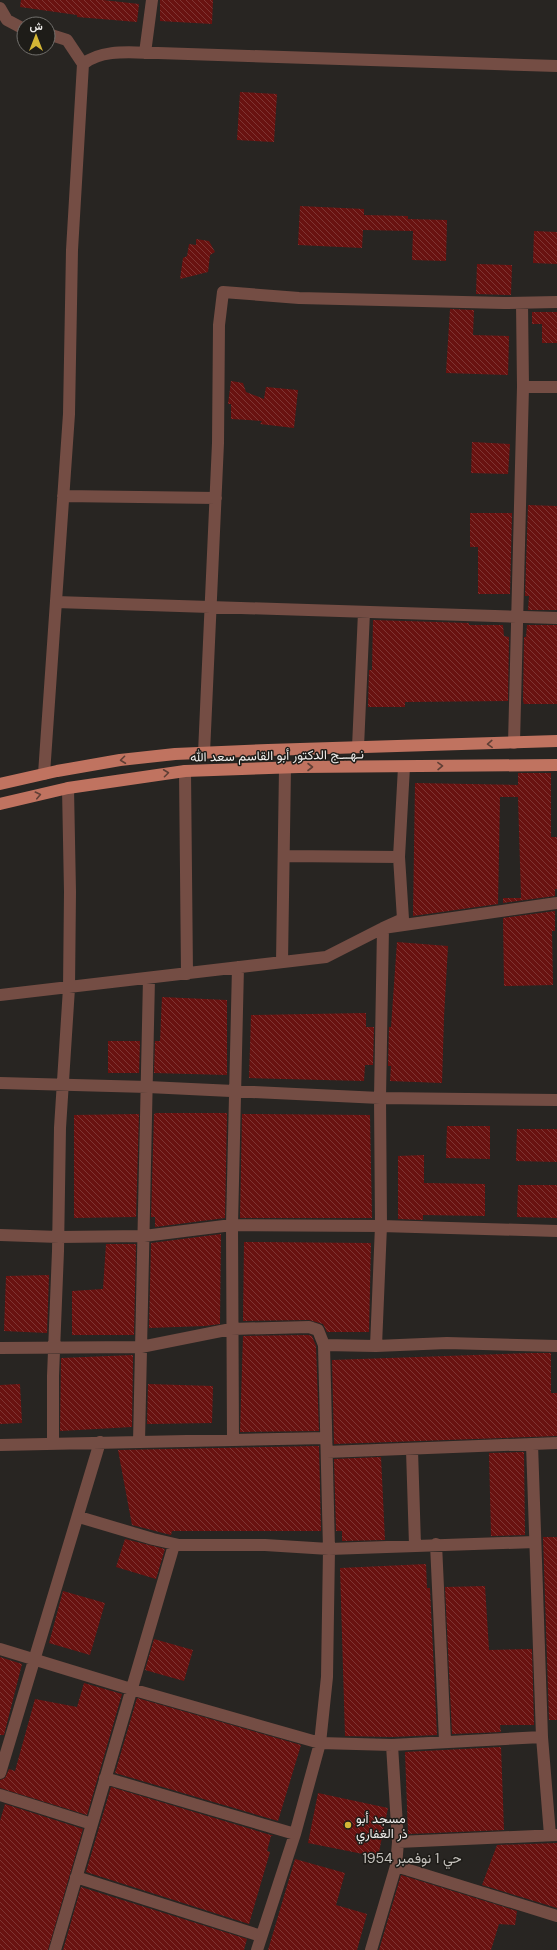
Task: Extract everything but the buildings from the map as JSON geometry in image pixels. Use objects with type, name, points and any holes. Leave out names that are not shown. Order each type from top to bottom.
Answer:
[{"type":"main road","name":"نـهـــج الدكتور أبو القاسم سعد الله","points":[[0,784],[120,760],[204,753],[557,741]]},
{"type":"main road","name":"نـهـــج الدكتور أبو القاسم سعد الله","points":[[0,804],[68,788],[185,771],[285,768],[557,765]]},
{"type":"street","points":[[145,53],[152,0]]},
{"type":"street","points":[[0,8],[7,20],[16,25]]},
{"type":"street","points":[[44,774],[69,414],[72,250],[83,64],[66,40],[56,37]]},
{"type":"street","points":[[83,64],[94,56],[145,53],[370,58],[557,66]]},
{"type":"street","points":[[204,753],[216,498],[219,325],[223,292],[299,298],[522,303],[557,302]]},
{"type":"street","points":[[514,743],[523,387],[522,303]]},
{"type":"street","points":[[523,387],[557,387]]},
{"type":"street","points":[[63,496],[216,498]]},
{"type":"street","points":[[56,602],[557,618]]},
{"type":"street","points":[[358,748],[364,612]]},
{"type":"street","points":[[0,995],[326,957],[403,919],[399,857],[404,767]]},
{"type":"street","points":[[282,962],[285,768]]},
{"type":"street","points":[[185,771],[187,974]]},
{"type":"street","points":[[53,1444],[54,1349],[59,1238],[60,1128],[64,1086],[69,988],[70,892],[68,788]]},
{"type":"street","points":[[284,856],[399,857]]},
{"type":"street","points":[[384,928],[557,903]]},
{"type":"street","points":[[376,1346],[381,1226],[380,1098],[384,928]]},
{"type":"street","points":[[233,1440],[231,1329],[232,1225],[238,968]]},
{"type":"street","points":[[139,1442],[148,1087],[149,978]]},
{"type":"street","points":[[0,1083],[64,1086],[148,1087],[380,1098],[557,1100]]},
{"type":"street","points":[[0,1235],[59,1238],[144,1236],[232,1225],[381,1226],[557,1231]]},
{"type":"street","points":[[0,1348],[54,1349],[141,1347],[231,1329],[309,1327],[318,1330],[324,1345],[326,1438],[328,1452],[330,1549],[327,1678],[320,1743],[295,1834],[257,1950]]},
{"type":"street","points":[[324,1345],[376,1346],[447,1343],[557,1346]]},
{"type":"street","points":[[0,1445],[326,1438]]},
{"type":"street","points":[[0,1773],[33,1660],[79,1516],[100,1442]]},
{"type":"street","points":[[328,1452],[412,1450],[557,1443]]},
{"type":"street","points":[[398,1842],[553,1835],[542,1737],[534,1542],[532,1444]]},
{"type":"street","points":[[412,1450],[415,1545]]},
{"type":"street","points":[[79,1516],[174,1544],[330,1549],[436,1544],[534,1542]]},
{"type":"street","points":[[54,1950],[174,1544]]},
{"type":"street","points":[[436,1544],[445,1741]]},
{"type":"street","points":[[0,1649],[131,1689],[320,1743],[392,1745],[542,1737]]},
{"type":"street","points":[[371,1950],[396,1866],[398,1842],[392,1745]]},
{"type":"street","points":[[105,1778],[295,1834]]},
{"type":"street","points":[[0,1795],[92,1824]]},
{"type":"street","points":[[396,1866],[557,1916]]},
{"type":"street","points":[[76,1877],[261,1936]]},
{"type":"place","name":"مسجد أبو ذر الغفاري","points":[[348,1825]]},
{"type":"district","name":"حي 1 نوفمبر 1954","points":[[412,1858]]}]
